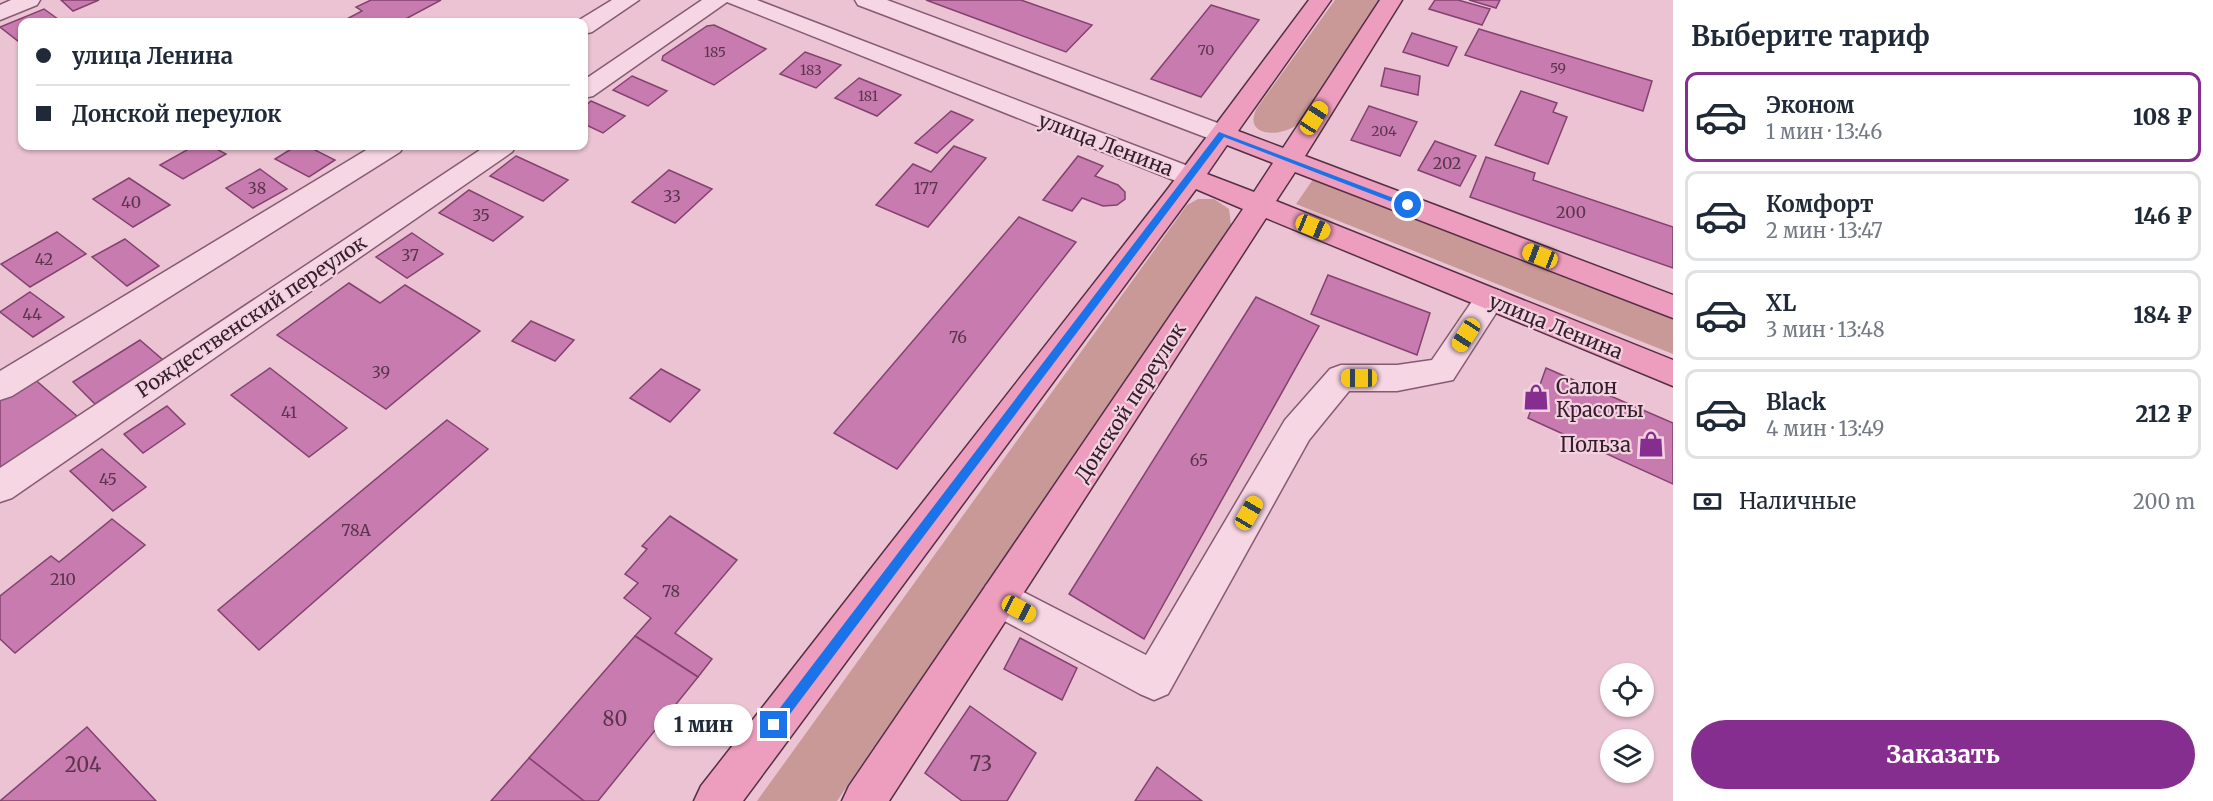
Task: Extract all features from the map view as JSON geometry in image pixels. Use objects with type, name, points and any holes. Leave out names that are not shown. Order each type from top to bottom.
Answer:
[{"type":"main road","points":[[716,801],[1191,177],[1320,0]]},
{"type":"main road","name":"Донской переулок","points":[[864,801],[1260,205],[1287,159],[1391,0]]},
{"type":"main road","points":[[1222,134],[1673,307]]},
{"type":"main road","name":"улица Ленина","points":[[1191,177],[1673,373]]},
{"type":"street","points":[[0,13],[29,0]]},
{"type":"street","points":[[588,25],[628,0]]},
{"type":"street","points":[[588,87],[717,0]]},
{"type":"street","name":"улица Ленина","points":[[737,0],[1191,177]]},
{"type":"street","points":[[866,0],[1222,134]]},
{"type":"street","points":[[0,387],[385,150]]},
{"type":"street","name":"Рождественский переулок","points":[[0,487],[496,150]]},
{"type":"street","points":[[1000,598],[1154,680],[1297,430],[1341,378],[1397,378],[1442,371],[1490,299]]},
{"type":"shaded area","points":[[1335,0],[1382,0],[1299,123],[1292,128],[1274,133],[1259,130],[1254,118],[1257,108]]},
{"type":"shaded area","points":[[1314,178],[1673,318],[1673,354],[1296,204]]},
{"type":"shaded area","points":[[1198,199],[1214,199],[1229,209],[1231,225],[837,801],[757,801],[1187,205]]},
{"type":"building","points":[[61,0],[99,0],[73,11]]},
{"type":"building","points":[[371,0],[441,0],[407,18],[349,18],[362,11],[356,7]]},
{"type":"building","points":[[926,0],[1021,0],[1092,25],[1066,52]]},
{"type":"building","points":[[1435,0],[1458,0],[1490,9],[1482,25],[1429,9]]},
{"type":"building","points":[[1469,0],[1500,0],[1496,8]]},
{"type":"building","points":[[1211,5],[1259,20],[1201,97],[1151,79]]},
{"type":"building","points":[[44,9],[56,18],[22,18]]},
{"type":"building","points":[[18,20],[18,41],[0,27]]},
{"type":"building","points":[[714,25],[766,49],[714,85],[662,60],[663,56],[707,26]]},
{"type":"building","points":[[1479,29],[1652,81],[1643,111],[1465,55]]},
{"type":"building","points":[[1412,33],[1457,47],[1448,66],[1403,52]]},
{"type":"building","points":[[805,52],[841,65],[816,88],[780,74]]},
{"type":"building","points":[[1385,68],[1420,76],[1418,95],[1381,86]]},
{"type":"building","points":[[632,76],[667,91],[648,106],[613,90]]},
{"type":"building","points":[[859,78],[901,95],[877,116],[835,98]]},
{"type":"building","points":[[1521,91],[1557,103],[1553,112],[1567,117],[1548,164],[1495,145]]},
{"type":"building","points":[[591,101],[625,116],[603,133],[588,126],[588,104]]},
{"type":"building","points":[[1369,106],[1417,122],[1400,156],[1351,140]]},
{"type":"building","points":[[951,111],[973,120],[937,153],[915,143]]},
{"type":"building","points":[[1435,141],[1476,156],[1460,186],[1418,170]]},
{"type":"building","points":[[954,146],[986,158],[928,227],[876,205],[913,164],[931,172]]},
{"type":"building","points":[[187,150],[218,150],[226,154],[183,179],[160,165]]},
{"type":"building","points":[[290,150],[315,150],[335,160],[309,177],[275,159]]},
{"type":"building","points":[[516,156],[568,180],[543,201],[490,176]]},
{"type":"building","points":[[1078,156],[1103,166],[1095,176],[1118,185],[1125,192],[1125,199],[1117,205],[1103,206],[1082,198],[1072,211],[1043,200]]},
{"type":"building","points":[[1486,157],[1535,173],[1533,180],[1673,227],[1673,268],[1470,197]]},
{"type":"building","points":[[260,169],[287,189],[253,208],[226,188]]},
{"type":"building","points":[[669,170],[712,189],[675,223],[632,202]]},
{"type":"building","points":[[129,178],[170,205],[133,227],[93,199]]},
{"type":"building","points":[[469,190],[523,217],[493,241],[439,213]]},
{"type":"building","points":[[1019,217],[1076,242],[897,469],[834,433]]},
{"type":"building","points":[[57,232],[86,254],[30,287],[1,264]]},
{"type":"building","points":[[412,233],[443,254],[407,278],[376,257]]},
{"type":"building","points":[[125,239],[159,266],[127,286],[92,257]]},
{"type":"building","points":[[1328,275],[1430,313],[1417,355],[1311,314]]},
{"type":"building","points":[[349,283],[380,303],[405,285],[480,331],[386,409],[277,335]]},
{"type":"building","points":[[30,292],[64,317],[33,337],[0,312]]},
{"type":"building","points":[[1256,297],[1319,326],[1144,639],[1069,594]]},
{"type":"building","points":[[531,321],[574,340],[555,361],[512,341]]},
{"type":"building","points":[[140,340],[163,360],[95,404],[73,382]]},
{"type":"building","points":[[270,368],[347,428],[309,457],[231,395]]},
{"type":"building","points":[[1546,368],[1673,423],[1673,484],[1528,418]]},
{"type":"building","points":[[661,369],[700,390],[670,422],[630,398]]},
{"type":"building","points":[[32,377],[78,417],[0,469],[0,398]]},
{"type":"building","points":[[167,406],[185,424],[143,453],[124,434]]},
{"type":"building","points":[[447,420],[488,449],[259,650],[218,610]]},
{"type":"building","points":[[102,449],[146,487],[113,511],[70,471]]},
{"type":"building","points":[[670,516],[737,560],[675,633],[712,659],[698,677],[635,636],[651,618],[624,598],[638,583],[625,574],[647,549],[642,546]]},
{"type":"building","points":[[112,519],[145,545],[15,653],[0,639],[0,596],[51,556],[59,562]]},
{"type":"building","points":[[635,636],[698,677],[598,801],[584,801],[529,758]]},
{"type":"building","points":[[1020,638],[1077,668],[1062,700],[1004,669]]},
{"type":"building","points":[[970,706],[1036,753],[1007,801],[962,801],[925,773]]},
{"type":"building","points":[[87,727],[156,801],[0,801]]},
{"type":"building","points":[[529,758],[584,801],[491,801]]},
{"type":"building","points":[[1157,767],[1202,801],[1135,801]]},
{"type":"place","name":"Салон Красоты","points":[[1536,397]]},
{"type":"place","name":"Польза","points":[[1651,444]]},
{"type":"route","points":[[774,725],[1222,134],[1408,205]]}]
